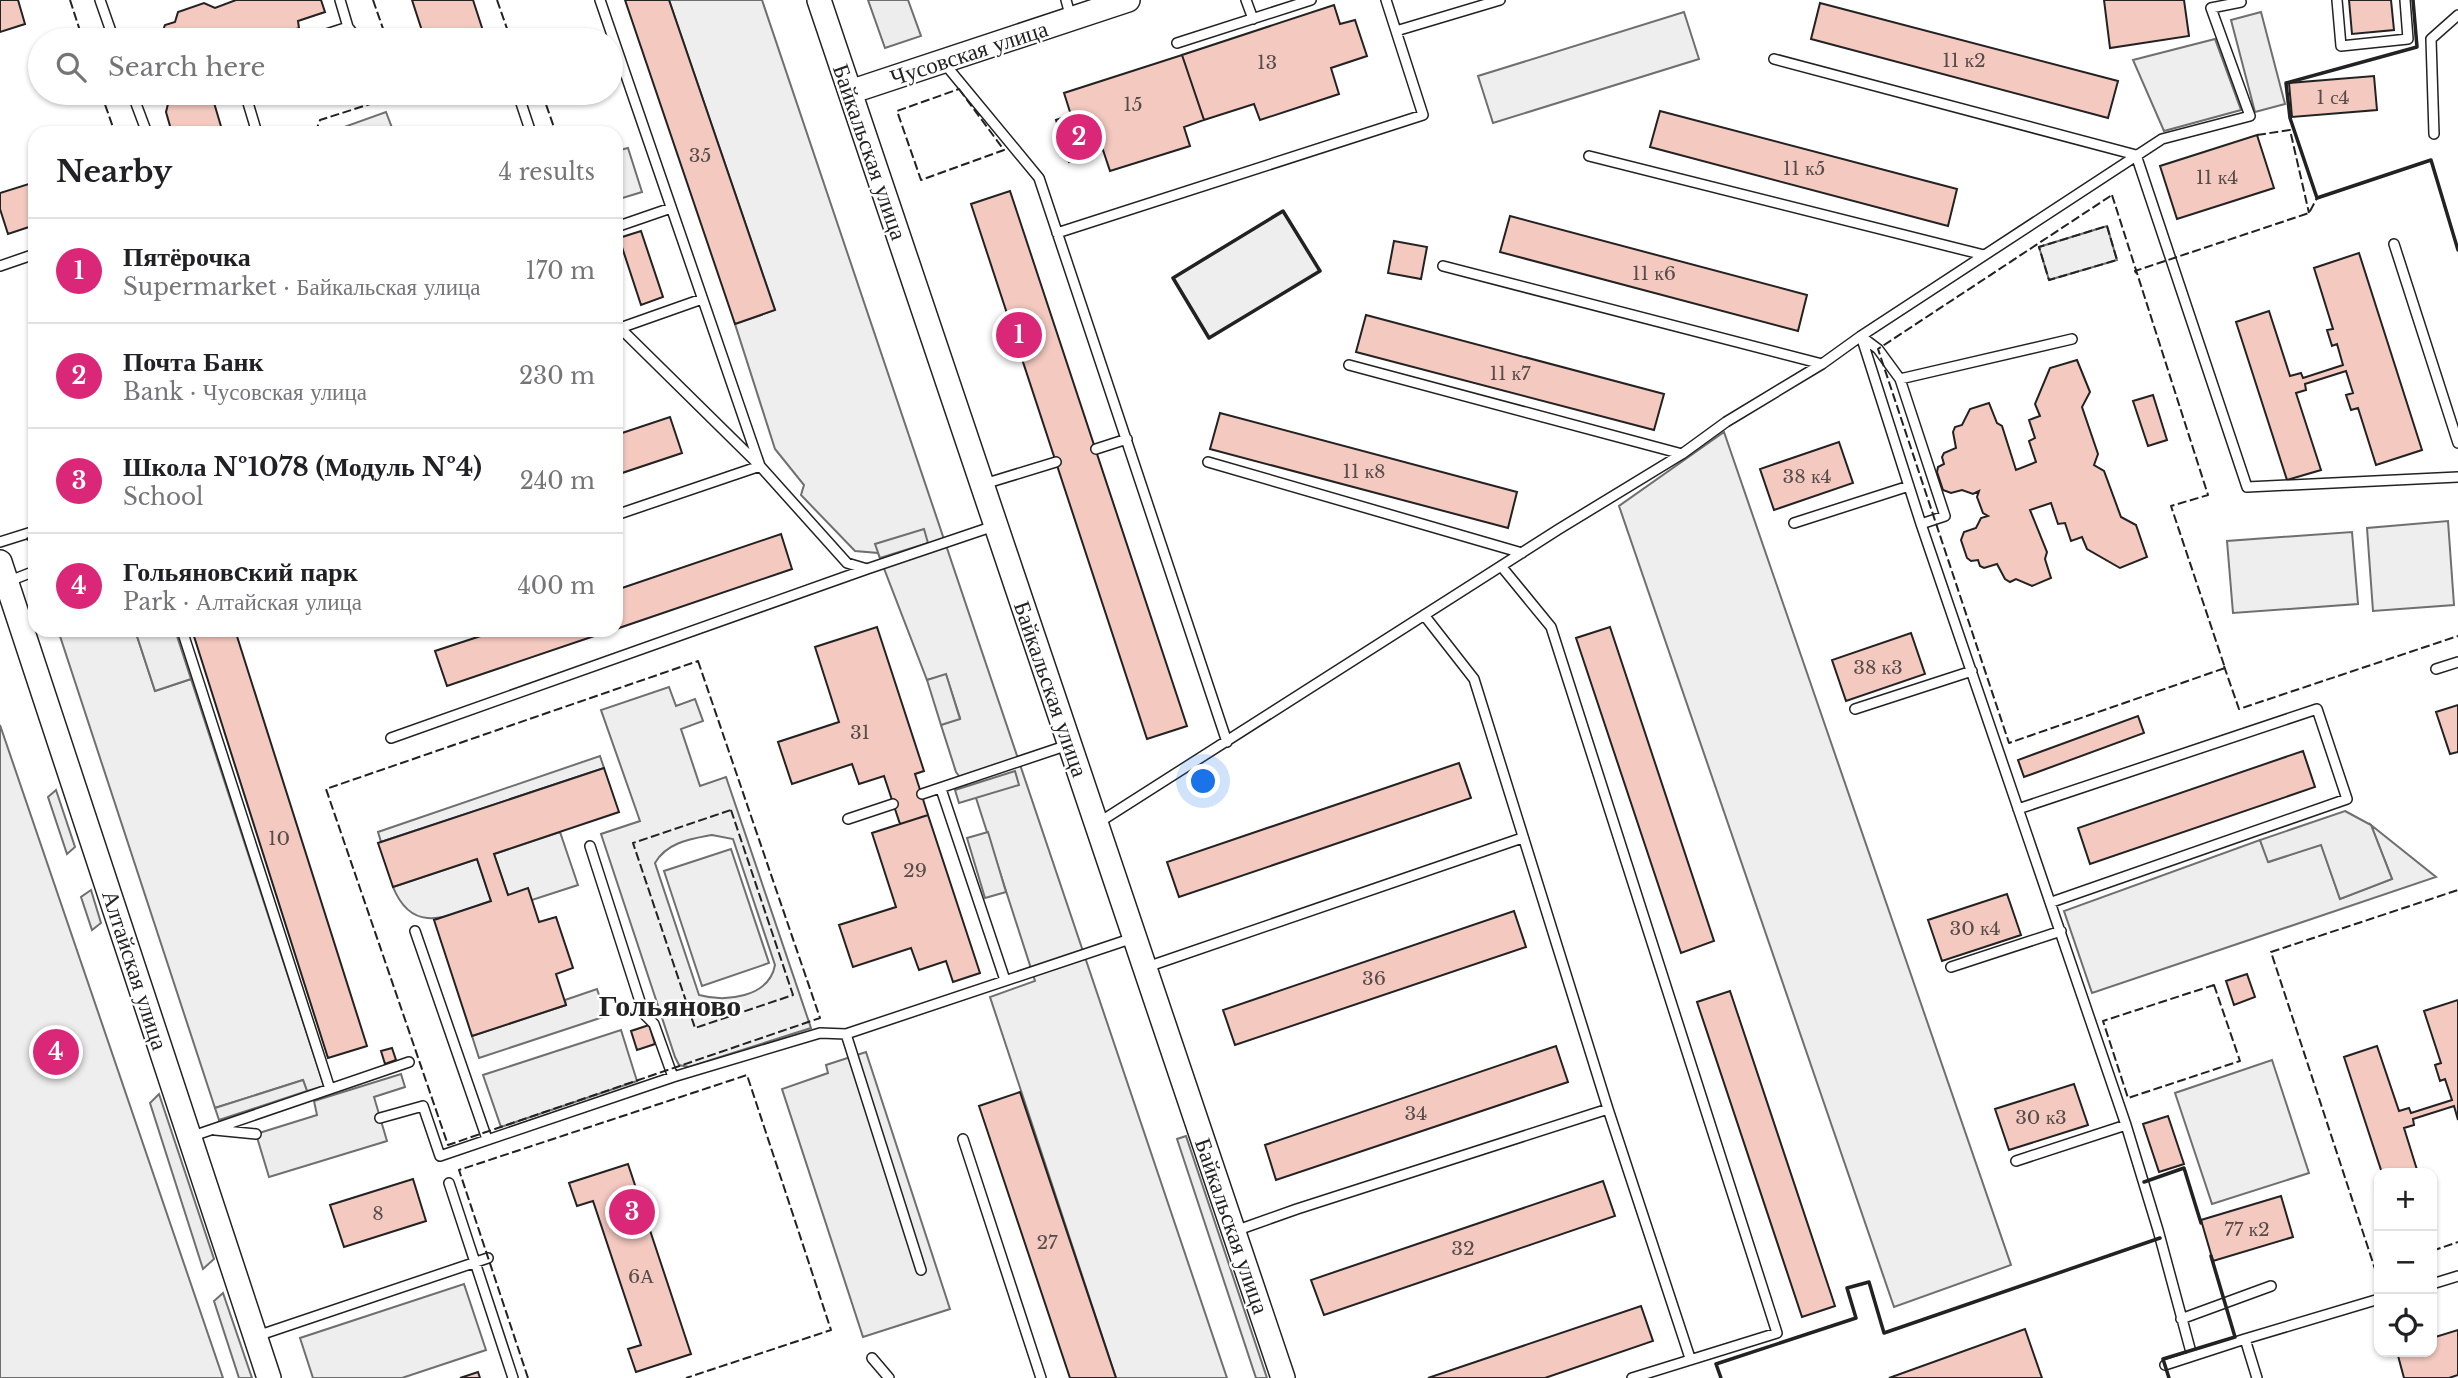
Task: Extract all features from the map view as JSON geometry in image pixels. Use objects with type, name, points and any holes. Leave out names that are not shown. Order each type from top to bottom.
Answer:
[{"type":"street","name":"Байкальская улица","points":[[819,0],[1283,1378]]},
{"type":"street","name":"Чусовская улица","points":[[850,92],[943,61],[1068,9],[1128,0]]},
{"type":"street","name":"Алтайская улица","points":[[3,572],[200,1134],[255,1337],[269,1378]]},
{"type":"lane","points":[[100,0],[110,28]]},
{"type":"lane","points":[[340,0],[348,27],[345,28]]},
{"type":"lane","points":[[600,0],[610,28]]},
{"type":"lane","points":[[1246,0],[1253,19]]},
{"type":"lane","points":[[1177,43],[1311,0]]},
{"type":"lane","points":[[1057,233],[1423,115],[1386,0]]},
{"type":"lane","points":[[1396,31],[1500,0]]},
{"type":"lane","points":[[2337,0],[2341,46],[2408,39],[2405,0]]},
{"type":"lane","points":[[1097,824],[1682,454],[1726,422],[1822,364],[2162,139],[2250,116],[2211,8],[2241,2]]},
{"type":"lane","points":[[2434,134],[2431,39],[2458,15]]},
{"type":"lane","points":[[1774,59],[2136,155]]},
{"type":"lane","points":[[943,61],[983,116],[1039,178],[1227,742]]},
{"type":"lane","points":[[623,67],[760,466]]},
{"type":"lane","points":[[136,105],[144,126]]},
{"type":"lane","points":[[249,105],[255,126]]},
{"type":"lane","points":[[522,105],[529,126]]},
{"type":"lane","points":[[2136,155],[2247,486],[2458,477]]},
{"type":"lane","points":[[1589,156],[1984,256]]},
{"type":"lane","points":[[623,225],[671,208]]},
{"type":"lane","points":[[2394,244],[2458,443]]},
{"type":"lane","points":[[0,265],[28,256]]},
{"type":"lane","points":[[1443,266],[1822,364]]},
{"type":"lane","points":[[623,329],[702,299]]},
{"type":"lane","points":[[623,336],[760,466],[847,562],[867,569]]},
{"type":"lane","points":[[1861,336],[1878,349],[1900,379],[1945,516],[1921,524]]},
{"type":"lane","points":[[1861,336],[1921,524],[2126,1125],[2192,1356]]},
{"type":"lane","points":[[1900,379],[2072,339]]},
{"type":"lane","points":[[1349,365],[1682,454]]},
{"type":"lane","points":[[1096,449],[1126,439]]},
{"type":"lane","points":[[982,485],[1056,462]]},
{"type":"lane","points":[[1208,462],[1522,553]]},
{"type":"lane","points":[[623,513],[760,466]]},
{"type":"lane","points":[[1794,523],[1909,486]]},
{"type":"lane","points":[[391,738],[996,525]]},
{"type":"lane","points":[[0,542],[28,533]]},
{"type":"lane","points":[[1501,566],[1551,627],[1777,1334],[1632,1378]]},
{"type":"lane","points":[[3,572],[28,571]]},
{"type":"lane","points":[[1424,615],[1475,679],[1522,838],[1690,1359]]},
{"type":"lane","points":[[185,637],[330,1089]]},
{"type":"lane","points":[[2436,669],[2458,662]]},
{"type":"lane","points":[[1855,709],[1972,671]]},
{"type":"lane","points":[[2018,809],[2317,709],[2347,799],[2052,902]]},
{"type":"lane","points":[[922,794],[1070,745]]},
{"type":"lane","points":[[941,789],[1005,980]]},
{"type":"lane","points":[[848,820],[893,804]]},
{"type":"lane","points":[[1145,968],[1522,838]]},
{"type":"lane","points":[[590,846],[644,1014],[654,1024],[673,1077]]},
{"type":"lane","points":[[415,931],[487,1139]]},
{"type":"lane","points":[[1951,967],[2061,931]]},
{"type":"lane","points":[[380,1118],[423,1106],[440,1156],[673,1077],[820,1034],[846,1034],[1135,938]]},
{"type":"lane","points":[[846,1034],[921,1270]]},
{"type":"lane","points":[[200,1134],[409,1062]]},
{"type":"lane","points":[[1234,1232],[1297,1209],[1608,1109]]},
{"type":"lane","points":[[2016,1161],[2126,1125]]},
{"type":"lane","points":[[200,1134],[256,1134]]},
{"type":"lane","points":[[963,1139],[1041,1378]]},
{"type":"lane","points":[[449,1183],[513,1378]]},
{"type":"lane","points":[[255,1337],[488,1258]]},
{"type":"lane","points":[[2437,1282],[2458,1276]]},
{"type":"lane","points":[[2181,1319],[2271,1286]]},
{"type":"lane","points":[[2165,1365],[2374,1300]]},
{"type":"lane","points":[[2245,1339],[2257,1378]]},
{"type":"lane","points":[[872,1358],[889,1378]]},
{"type":"shaded area","points":[[669,0],[762,0],[1227,1378],[1116,1378],[990,997],[1035,981],[976,798],[956,772],[941,725],[960,718],[946,675],[927,680],[878,553],[855,551],[801,495],[804,485],[775,449],[735,324],[775,310]]},
{"type":"shaded area","points":[[868,0],[908,0],[921,36],[885,48]]},
{"type":"shaded area","points":[[1684,12],[1699,59],[1493,123],[1478,76]]},
{"type":"shaded area","points":[[2261,12],[2285,104],[2255,112],[2231,20]]},
{"type":"shaded area","points":[[2215,39],[2241,110],[2164,131],[2133,60]]},
{"type":"shaded area","points":[[386,112],[391,126],[347,126]]},
{"type":"shaded area","points":[[628,148],[642,192],[623,198],[623,149]]},
{"type":"shaded area","points":[[1283,211],[1320,271],[1209,338],[1173,278]]},
{"type":"shaded area","points":[[2107,226],[2117,260],[2049,280],[2039,247]]},
{"type":"shaded area","points":[[1724,432],[2011,1265],[1894,1307],[1619,506]]},
{"type":"shaded area","points":[[2448,521],[2454,605],[2373,611],[2367,528]]},
{"type":"shaded area","points":[[924,529],[928,543],[880,558],[875,544]]},
{"type":"shaded area","points":[[2352,532],[2358,604],[2233,613],[2227,541]]},
{"type":"shaded area","points":[[60,637],[137,637],[155,691],[191,679],[324,1086],[307,1091],[303,1080],[215,1108]]},
{"type":"shaded area","points":[[137,637],[177,637],[191,679],[155,691]]},
{"type":"shaded area","points":[[946,674],[960,719],[941,725],[927,680]]},
{"type":"shaded area","points":[[669,687],[676,706],[695,699],[703,721],[681,729],[700,786],[726,777],[811,1028],[689,1067],[679,1065],[601,834],[640,821],[601,710]],"holes":[[[712,835],[733,839],[775,965],[771,976],[755,991],[733,997],[709,997],[699,995],[655,863],[666,850],[688,840]]]},
{"type":"shaded area","points":[[0,725],[223,1378],[0,1378]]},
{"type":"shaded area","points":[[600,756],[604,768],[381,842],[378,832]]},
{"type":"shaded area","points":[[1015,771],[1019,785],[959,803],[955,790]]},
{"type":"shaded area","points":[[56,790],[75,847],[67,854],[48,797]]},
{"type":"shaded area","points":[[2345,811],[2371,825],[2392,879],[2340,899],[2321,845],[2268,862],[2260,840]]},
{"type":"shaded area","points":[[2371,825],[2436,877],[2092,993],[2064,911],[2260,840],[2269,862],[2321,844],[2340,899],[2392,879]]},
{"type":"shaded area","points":[[560,832],[578,885],[532,900],[508,895],[494,854]]},
{"type":"shaded area","points":[[988,832],[1006,892],[985,898],[967,838]]},
{"type":"shaded area","points":[[731,849],[769,963],[702,986],[664,871]]},
{"type":"shaded area","points":[[477,859],[491,901],[449,916],[423,917],[412,913],[402,903],[393,887]]},
{"type":"shaded area","points":[[91,890],[101,923],[92,930],[81,897]]},
{"type":"shaded area","points":[[597,989],[606,1016],[479,1058],[472,1036],[566,1005],[565,1000]]},
{"type":"shaded area","points":[[621,1030],[637,1081],[501,1127],[483,1075]]},
{"type":"shaded area","points":[[866,1052],[950,1309],[863,1337],[782,1089],[828,1073],[826,1065]]},
{"type":"shaded area","points":[[2272,1060],[2309,1173],[2212,1204],[2175,1093]]},
{"type":"shaded area","points":[[401,1074],[405,1087],[374,1097],[387,1141],[269,1177],[256,1134],[317,1115],[314,1101]]},
{"type":"shaded area","points":[[303,1080],[307,1091],[219,1120],[215,1108]]},
{"type":"shaded area","points":[[159,1094],[214,1259],[203,1269],[150,1103]]},
{"type":"shaded area","points":[[1186,1136],[1267,1378],[1256,1378],[1177,1139]]},
{"type":"shaded area","points":[[464,1284],[486,1350],[402,1378],[313,1378],[300,1338]]},
{"type":"shaded area","points":[[223,1293],[252,1378],[239,1378],[214,1301]]},
{"type":"building","points":[[0,0],[18,0],[25,24],[0,32]]},
{"type":"building","points":[[236,0],[321,0],[325,12],[298,21],[299,28],[164,28],[165,25],[175,22],[178,12],[204,3],[215,8]]},
{"type":"building","points":[[412,0],[473,0],[482,28],[421,28]]},
{"type":"building","points":[[625,0],[669,0],[775,310],[735,324]]},
{"type":"building","points":[[2104,0],[2184,0],[2189,36],[2110,48]]},
{"type":"building","points":[[2349,0],[2391,0],[2394,30],[2352,34]]},
{"type":"building","points":[[1820,3],[2118,81],[2108,118],[1811,39]]},
{"type":"building","points":[[1334,5],[1340,24],[1355,20],[1367,56],[1331,68],[1339,94],[1260,120],[1254,104],[1204,120],[1182,55]]},
{"type":"building","points":[[1182,55],[1204,120],[1184,127],[1190,146],[1110,171],[1103,150],[1069,162],[1056,120],[1071,115],[1064,93]]},
{"type":"building","points":[[2374,76],[2377,110],[2292,117],[2289,83]]},
{"type":"building","points":[[168,105],[215,105],[221,126],[170,126],[166,112]]},
{"type":"building","points":[[1660,111],[1957,189],[1948,226],[1650,147]]},
{"type":"building","points":[[2257,135],[2274,188],[2177,219],[2160,166]]},
{"type":"building","points":[[28,184],[28,227],[8,234],[0,209],[0,193]]},
{"type":"building","points":[[1010,191],[1187,726],[1147,739],[971,204]]},
{"type":"building","points":[[1510,216],[1807,295],[1798,331],[1500,252]]},
{"type":"building","points":[[641,231],[663,297],[641,305],[623,250],[623,237]]},
{"type":"building","points":[[1394,241],[1427,247],[1421,279],[1388,273]]},
{"type":"building","points":[[2359,253],[2422,450],[2376,465],[2358,408],[2351,410],[2346,395],[2353,393],[2346,371],[2305,384],[2306,390],[2296,393],[2321,470],[2287,480],[2236,322],[2269,311],[2290,376],[2301,373],[2303,378],[2343,365],[2337,344],[2332,346],[2327,330],[2333,329],[2314,268]]},
{"type":"building","points":[[1366,315],[1664,394],[1654,430],[1356,352]]},
{"type":"building","points":[[2077,360],[2090,392],[2082,407],[2098,454],[2094,465],[2104,471],[2121,517],[2136,525],[2147,557],[2120,568],[2087,549],[2082,537],[2071,541],[2065,523],[2058,524],[2051,503],[2030,510],[2047,552],[2045,559],[2051,578],[2032,586],[2016,579],[2010,582],[2005,579],[1997,564],[1984,568],[1978,560],[1971,561],[1967,558],[1961,540],[1964,532],[1976,528],[1981,518],[1988,516],[1983,513],[1977,497],[1979,491],[1973,494],[1962,490],[1951,493],[1943,490],[1938,467],[1944,464],[1944,453],[1956,448],[1953,432],[1955,427],[1962,425],[1970,409],[1989,403],[1997,423],[2002,426],[2016,470],[2036,462],[2029,441],[2035,438],[2029,420],[2040,416],[2035,404],[2050,368]]},
{"type":"building","points":[[2153,395],[2167,440],[2148,446],[2133,401]]},
{"type":"building","points":[[1220,413],[1517,492],[1508,528],[1210,449]]},
{"type":"building","points":[[670,417],[682,453],[623,473],[623,433]]},
{"type":"building","points":[[1839,442],[1853,483],[1774,510],[1760,469]]},
{"type":"building","points":[[781,534],[792,569],[623,627],[623,588]]},
{"type":"building","points":[[877,627],[924,771],[915,774],[928,815],[900,824],[884,776],[859,784],[852,764],[792,784],[778,742],[839,722],[815,647]]},
{"type":"building","points":[[1610,627],[1714,941],[1681,953],[1576,638]]},
{"type":"building","points":[[1911,633],[1925,674],[1846,701],[1832,660]]},
{"type":"building","points":[[194,637],[237,637],[367,1046],[328,1058]]},
{"type":"building","points":[[478,637],[591,637],[447,686],[435,651]]},
{"type":"building","points":[[2458,705],[2458,752],[2450,754],[2436,712]]},
{"type":"building","points":[[2138,716],[2144,733],[2024,777],[2018,760]]},
{"type":"building","points":[[2303,751],[2315,787],[2090,864],[2078,828]]},
{"type":"building","points":[[1459,763],[1471,798],[1179,897],[1167,862]]},
{"type":"building","points":[[604,768],[619,812],[494,854],[508,895],[528,888],[539,922],[556,917],[573,968],[556,974],[566,1005],[472,1036],[434,920],[491,901],[477,859],[393,887],[378,843]]},
{"type":"building","points":[[928,815],[980,973],[953,982],[946,961],[919,970],[911,948],[853,967],[839,925],[896,907],[872,833]]},
{"type":"building","points":[[2007,894],[2021,935],[1942,961],[1928,920]]},
{"type":"building","points":[[1514,911],[1526,947],[1235,1045],[1223,1010]]},
{"type":"building","points":[[2247,974],[2255,997],[2234,1005],[2226,981]]},
{"type":"building","points":[[1730,991],[1835,1306],[1802,1317],[1697,1002]]},
{"type":"building","points":[[2458,1000],[2458,1120],[2454,1106],[2413,1119],[2414,1125],[2404,1128],[2416,1168],[2380,1168],[2344,1057],[2377,1046],[2399,1111],[2409,1108],[2411,1113],[2452,1100],[2445,1079],[2440,1081],[2435,1065],[2441,1063],[2424,1011]]},
{"type":"building","points":[[649,1025],[655,1044],[637,1050],[631,1031]]},
{"type":"building","points":[[1556,1046],[1568,1082],[1276,1180],[1265,1145]]},
{"type":"building","points":[[392,1048],[396,1060],[385,1064],[381,1051]]},
{"type":"building","points":[[2074,1084],[2088,1125],[2009,1150],[1995,1109]]},
{"type":"building","points":[[1020,1092],[1116,1378],[1070,1378],[979,1106]]},
{"type":"building","points":[[2168,1116],[2184,1164],[2159,1172],[2143,1124]]},
{"type":"building","points":[[628,1164],[691,1354],[636,1372],[628,1349],[641,1345],[593,1201],[577,1206],[569,1183]]},
{"type":"building","points":[[413,1179],[426,1221],[344,1247],[330,1205]]},
{"type":"building","points":[[1603,1181],[1615,1216],[1324,1315],[1311,1280]]},
{"type":"building","points":[[2281,1196],[2293,1237],[2213,1261],[2201,1220]]},
{"type":"building","points":[[1641,1306],[1653,1341],[1545,1378],[1428,1378]]},
{"type":"building","points":[[2025,1329],[2042,1378],[1889,1378]]},
{"type":"building","points":[[2458,1330],[2458,1375],[2449,1378],[2404,1378],[2398,1357],[2437,1357],[2437,1336]]},
{"type":"building","points":[[478,1372],[480,1378],[460,1378]]},
{"type":"fence","points":[[70,0],[79,28]]},
{"type":"fence","points":[[373,0],[383,28]]},
{"type":"fence","points":[[497,0],[507,28]]},
{"type":"fence","points":[[959,89],[1004,150],[921,180],[897,111],[959,89]]},
{"type":"fence","points":[[105,105],[113,126]]},
{"type":"fence","points":[[318,126],[320,120],[367,105]]},
{"type":"fence","points":[[546,105],[554,126]]},
{"type":"fence","points":[[2257,135],[2290,130],[2309,213]]},
{"type":"fence","points":[[2136,273],[2135,271],[2309,213],[2317,198],[2431,160],[2458,250]]},
{"type":"fence","points":[[2112,195],[2208,495],[2171,506],[2225,668],[2009,743],[1878,349],[2112,195]]},
{"type":"fence","points":[[2107,226],[2117,260],[2049,280],[2039,247],[2107,226]]},
{"type":"fence","points":[[2224,666],[2239,709],[2458,636]]},
{"type":"fence","points":[[698,661],[820,1018],[448,1145],[326,789],[698,661]]},
{"type":"fence","points":[[731,810],[793,995],[695,1028],[633,843],[731,810]]},
{"type":"fence","points":[[2374,1266],[2271,952],[2458,890]]},
{"type":"fence","points":[[2214,985],[2240,1061],[2128,1098],[2103,1021],[2214,985]]},
{"type":"fence","points":[[528,1378],[459,1170],[747,1075],[831,1330],[686,1378]]},
{"type":"fence","points":[[2437,1249],[2458,1242]]},
{"type":"wall","points":[[2413,0],[2417,47],[2286,83],[2290,118],[2317,198],[2431,160],[2458,250]]},
{"type":"wall","points":[[1283,211],[1320,271],[1209,338],[1173,278],[1283,211]]},
{"type":"wall","points":[[2144,1182],[2184,1168],[2201,1223]]},
{"type":"wall","points":[[1721,1378],[1716,1364],[1856,1318],[1847,1288],[1869,1282],[1884,1333],[2160,1238]]},
{"type":"wall","points":[[2169,1378],[2163,1359],[2235,1337],[2211,1256]]},
{"type":"place","name":"Почта Банк","points":[[1079,137]]},
{"type":"place","name":"Пятёрочка","points":[[1019,335]]},
{"type":"place","name":"Гольяновcкий парк","points":[[56,1052]]},
{"type":"place","name":"Школа №1078 (Модуль №4)","points":[[632,1212]]},
{"type":"district","name":"Гольяново","points":[[670,1005]]}]
